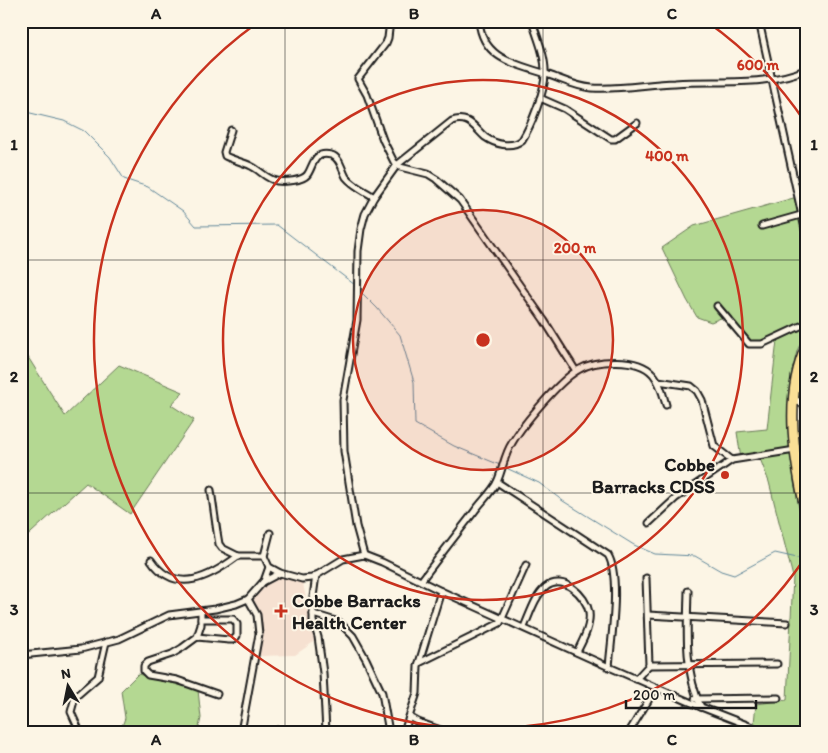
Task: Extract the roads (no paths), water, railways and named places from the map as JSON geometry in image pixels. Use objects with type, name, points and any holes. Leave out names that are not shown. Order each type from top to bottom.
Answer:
[{"type":"highway","points":[[807,345],[798,367],[793,397],[795,450],[807,517]]},
{"type":"street","points":[[390,21],[388,38],[382,49],[358,79],[367,95],[383,140],[392,158],[397,165],[428,174],[460,200],[544,320],[576,371]]},
{"type":"street","points":[[479,21],[484,42],[510,63],[579,86],[593,88],[773,80],[807,69]]},
{"type":"street","points":[[364,555],[356,526],[344,450],[343,400],[358,320],[358,251],[365,214],[374,197],[397,165],[446,124],[455,120],[467,121],[484,136],[504,145],[519,142],[524,137],[540,98],[545,74],[541,50],[532,21]]},
{"type":"street","points":[[759,21],[807,238]]},
{"type":"street","points":[[540,98],[565,109],[611,139],[615,139],[636,123]]},
{"type":"street","points":[[231,130],[224,152],[225,156],[250,165],[267,177],[278,181],[302,178],[308,174],[314,160],[321,156],[330,155],[334,156],[340,163],[350,181],[374,197]]},
{"type":"street","points":[[762,226],[801,215]]},
{"type":"street","points":[[717,306],[749,344],[762,344],[807,323]]},
{"type":"street","points":[[421,581],[497,482],[508,450],[518,434],[558,387],[576,371],[595,364],[618,361],[638,364],[650,370],[658,381],[666,405]]},
{"type":"street","points":[[658,381],[694,388],[702,400],[714,446],[732,460]]},
{"type":"street","points":[[793,397],[807,408]]},
{"type":"street","points":[[649,523],[676,498],[732,460],[795,450]]},
{"type":"street","points":[[497,482],[608,555],[613,562],[614,589],[609,667]]},
{"type":"street","points":[[211,490],[219,544],[222,548],[238,556],[264,556]]},
{"type":"street","points":[[270,533],[264,556],[269,566],[280,573],[302,579],[312,578],[343,559],[364,555],[656,688],[764,732]]},
{"type":"street","points":[[151,560],[170,579],[183,580],[212,574],[238,556]]},
{"type":"street","points":[[419,663],[497,625],[503,618],[526,565]]},
{"type":"street","points":[[263,582],[269,566]]},
{"type":"street","points":[[21,655],[81,649],[135,632],[169,615],[201,612],[236,604],[248,599],[263,582],[280,573]]},
{"type":"street","points":[[316,574],[313,614],[323,673],[326,732]]},
{"type":"street","points":[[636,679],[649,665],[646,578]]},
{"type":"street","points":[[524,627],[540,593],[548,586],[557,583],[565,585],[578,592],[586,604],[589,613],[588,627],[578,652]]},
{"type":"street","points":[[404,732],[417,693],[419,663],[441,591]]},
{"type":"street","points":[[688,591],[689,665],[693,688],[701,707]]},
{"type":"street","points":[[240,732],[260,634],[257,615],[248,599]]},
{"type":"street","points":[[197,637],[201,612]]},
{"type":"street","points":[[313,614],[340,622],[353,636],[382,693],[389,732]]},
{"type":"street","points":[[648,615],[787,623]]},
{"type":"street","points":[[201,619],[232,620],[237,624],[237,636],[233,640],[197,637],[172,654],[148,662],[144,666],[144,671],[148,675],[177,680],[217,694]]},
{"type":"street","points":[[80,732],[71,712],[75,697],[98,677],[106,642]]},
{"type":"street","points":[[649,665],[777,664]]},
{"type":"street","points":[[629,732],[656,688]]},
{"type":"street","points":[[684,700],[778,698]]},
{"type":"street","points":[[409,717],[442,731]]},
{"type":"waterway","points":[[21,109],[22,111],[64,121],[84,131],[110,157],[124,179],[148,187],[183,211],[196,226],[277,225],[355,285]]},
{"type":"waterway","points":[[359,290],[400,335],[414,382],[415,424],[454,446],[500,465]]},
{"type":"waterway","points":[[504,467],[539,483],[563,501],[634,545],[655,554],[695,556],[721,571],[734,575],[775,553],[806,560]]},
{"type":"place","name":"Cobbe Barracks CDSS","points":[[725,475]]},
{"type":"place","name":"Cobbe Barracks Health Center","points":[[281,611]]}]
